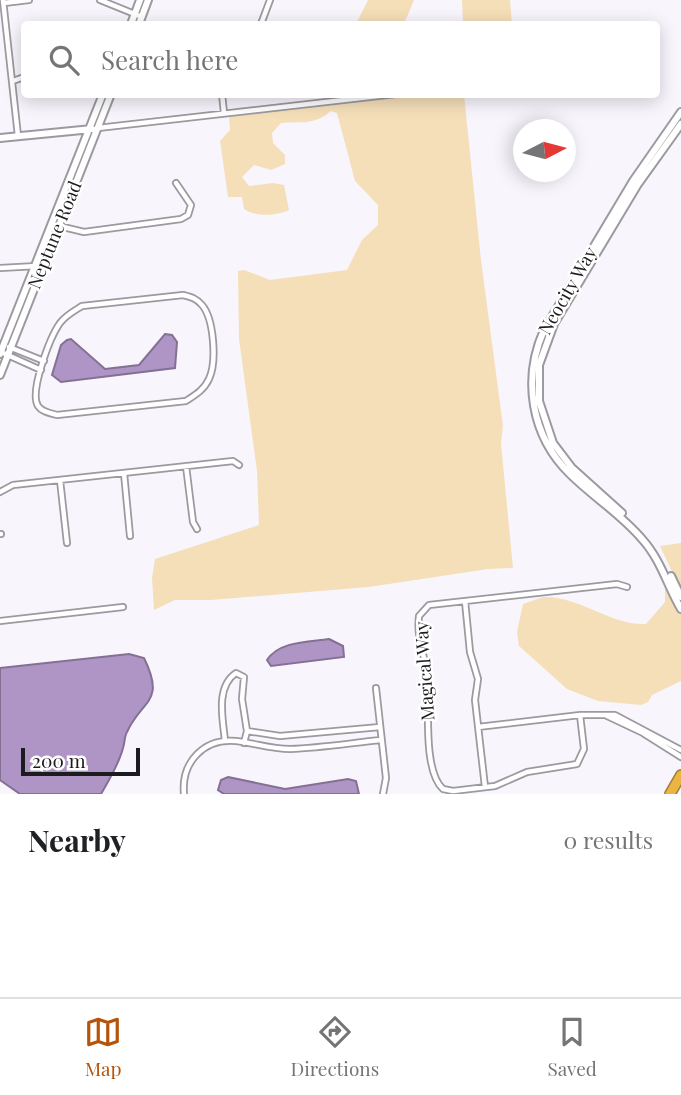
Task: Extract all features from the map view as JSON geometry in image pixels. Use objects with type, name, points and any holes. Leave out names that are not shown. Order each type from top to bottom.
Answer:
[{"type":"highway","points":[[670,794],[681,775]]},
{"type":"street","points":[[18,136],[4,1],[29,0]]},
{"type":"street","points":[[100,0],[138,15]]},
{"type":"street","points":[[139,21],[140,0]]},
{"type":"street","points":[[133,21],[148,0]]},
{"type":"street","points":[[262,21],[270,0]]},
{"type":"street","points":[[13,81],[21,78]]},
{"type":"street","name":"Neptune Road","points":[[0,375],[5,351],[101,98]]},
{"type":"street","name":"Neptune Road","points":[[39,266],[59,226],[109,98]]},
{"type":"street","points":[[222,98],[224,113]]},
{"type":"street","points":[[0,138],[360,98]]},
{"type":"street","name":"Neocity Way","points":[[681,113],[633,181],[554,324],[539,354],[532,376],[533,403],[541,431],[551,451],[569,474],[642,538],[663,568],[681,609]]},
{"type":"street","name":"Neocity Way","points":[[581,275],[638,184],[681,124]]},
{"type":"street","points":[[59,226],[84,232],[181,219],[188,215],[191,205],[176,183]]},
{"type":"street","points":[[0,268],[39,266]]},
{"type":"street","points":[[183,295],[194,298],[204,307],[209,320],[212,355],[210,377],[200,392],[186,401],[57,415],[44,412],[37,405],[34,390],[41,370],[61,322],[82,306],[183,295]]},
{"type":"street","points":[[5,351],[44,360]]},
{"type":"street","points":[[5,351],[41,370]]},
{"type":"street","name":"Neocity Way","points":[[539,354],[539,401],[553,443],[572,468],[646,538],[666,566],[681,597]]},
{"type":"street","points":[[0,492],[13,485],[233,461],[239,465]]},
{"type":"street","points":[[186,466],[193,522],[197,529]]},
{"type":"street","points":[[124,473],[131,536]]},
{"type":"street","points":[[60,480],[67,543]]},
{"type":"street","name":"Magical Way","points":[[580,715],[584,749],[577,764],[527,772],[495,786],[443,789],[434,776],[426,704],[428,682],[421,658],[419,616],[429,605],[617,584],[627,587]]},
{"type":"street","points":[[465,601],[470,652],[478,679],[475,700],[485,787]]},
{"type":"street","points":[[0,621],[123,607]]},
{"type":"street","points":[[225,741],[222,706],[224,692],[236,673],[244,677],[242,699],[247,731],[244,743]]},
{"type":"street","points":[[376,688],[386,778],[383,794]]},
{"type":"street","points":[[478,727],[580,715],[615,715],[632,721],[681,750]]},
{"type":"street","points":[[606,716],[643,733],[681,757]]},
{"type":"street","points":[[247,731],[280,736],[380,727]]},
{"type":"street","points":[[184,794],[184,775],[189,762],[209,745],[225,741],[286,749],[382,740]]},
{"type":"shaded area","points":[[368,0],[414,0],[405,21],[358,21]]},
{"type":"shaded area","points":[[462,0],[510,0],[512,21],[463,21]]},
{"type":"shaded area","points":[[335,98],[464,98],[481,260],[503,426],[501,444],[513,568],[488,569],[369,587],[211,600],[175,600],[154,610],[152,578],[155,559],[259,525],[257,471],[239,339],[238,271],[244,270],[270,280],[347,270],[362,240],[378,225],[378,205],[355,181],[337,113],[331,111],[313,121],[281,123],[272,133],[273,143],[285,155],[285,164],[271,170],[254,165],[242,177],[249,186],[273,183],[284,185],[289,210],[278,214],[254,213],[244,209],[242,197],[228,197],[220,141],[230,130],[229,116],[236,108]]},
{"type":"shaded area","points":[[165,334],[172,335],[177,342],[175,368],[61,382],[52,375],[61,345],[67,340],[71,339],[105,369],[139,365]]},
{"type":"shaded area","points":[[681,543],[681,591],[660,546]]},
{"type":"shaded area","points":[[665,581],[681,612],[681,681],[652,695],[648,702],[641,705],[598,701],[567,689],[519,646],[517,632],[523,604],[544,597],[557,598],[621,620],[646,624],[665,602]]},
{"type":"shaded area","points":[[329,639],[343,646],[344,657],[271,666],[267,660],[279,649],[287,646]]},
{"type":"shaded area","points":[[129,654],[144,658],[153,684],[152,692],[125,736],[119,760],[101,794],[20,794],[0,780],[0,668]]},
{"type":"shaded area","points":[[228,777],[285,789],[348,779],[356,781],[359,794],[224,794],[218,790],[221,780]]}]
